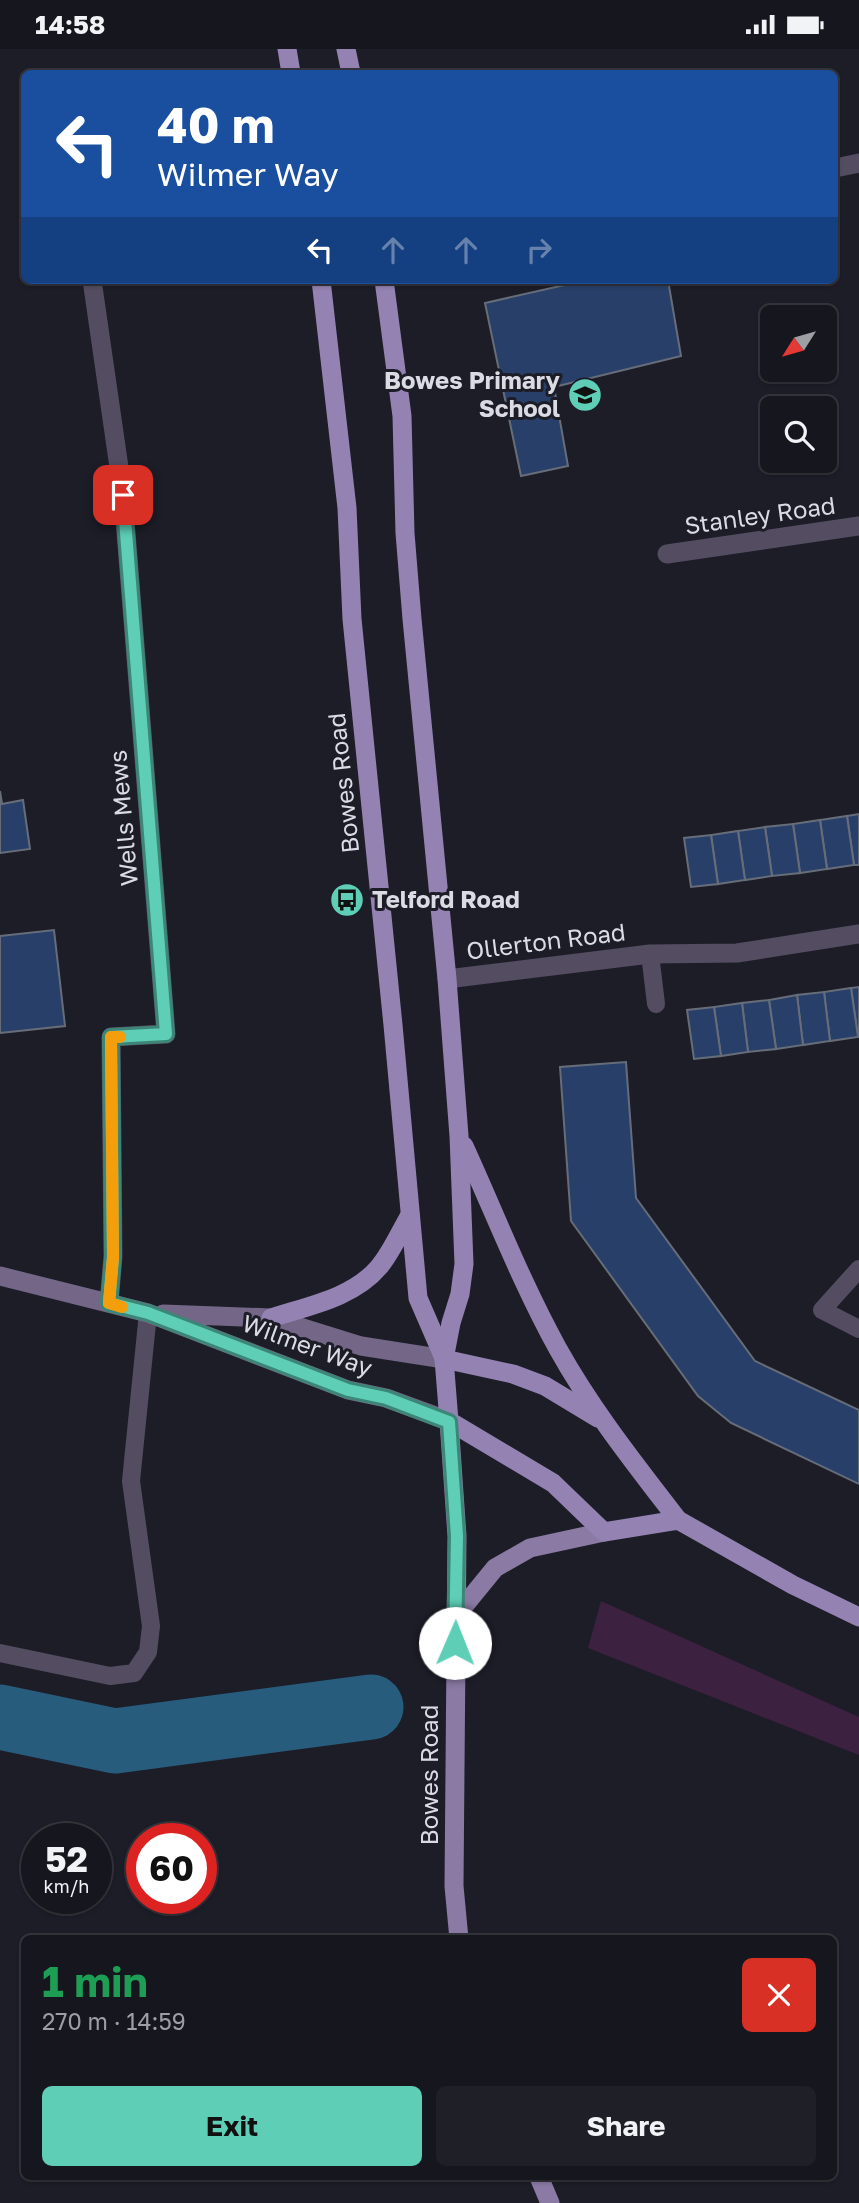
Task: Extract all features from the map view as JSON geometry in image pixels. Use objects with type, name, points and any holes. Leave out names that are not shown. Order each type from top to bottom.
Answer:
[{"type":"highway","points":[[287,49],[290,70]]},
{"type":"highway","points":[[346,49],[350,70]]},
{"type":"highway","name":"Bowes Road","points":[[321,284],[347,508],[352,619],[418,1297],[444,1359]]},
{"type":"highway","name":"Bowes Road","points":[[385,284],[402,416],[405,533],[459,1136],[464,1264],[460,1294],[444,1359],[449,1422]]},
{"type":"highway","name":"Bowes Road","points":[[459,1136],[534,1304],[559,1351],[601,1419],[678,1520]]},
{"type":"highway","points":[[271,1318],[345,1293],[361,1283],[380,1267],[410,1215]]},
{"type":"highway","points":[[444,1359],[524,1378],[545,1386],[601,1419]]},
{"type":"highway","points":[[449,1422],[553,1483],[604,1532],[678,1520],[793,1585],[859,1617]]},
{"type":"main road","name":"Wilmer Way","points":[[0,1276],[148,1313],[348,1390],[386,1398],[449,1422]]},
{"type":"main road","name":"Wilmer Way","points":[[148,1313],[271,1318],[361,1346],[444,1359]]},
{"type":"main road","name":"Bowes Road","points":[[449,1422],[457,1536],[454,1886],[459,1935]]},
{"type":"main road","points":[[455,1618],[495,1568],[530,1548],[604,1532]]},
{"type":"main road","points":[[540,2180],[550,2203]]},
{"type":"street","points":[[838,167],[859,163]]},
{"type":"street","name":"Wells Mews","points":[[93,284],[123,495],[166,1034],[111,1037],[113,1257],[109,1303]]},
{"type":"street","name":"Stanley Road","points":[[667,554],[859,526]]},
{"type":"street","name":"Ollerton Road","points":[[447,979],[650,954],[737,953],[859,934]]},
{"type":"lane","name":"Ollerton Road","points":[[650,954],[656,1004]]},
{"type":"lane","points":[[859,1269],[822,1310],[859,1329]]},
{"type":"lane","points":[[0,1654],[110,1676],[134,1673],[148,1652],[151,1626],[131,1481],[148,1313]]},
{"type":"shaded area","points":[[601,1601],[859,1717],[859,1755],[588,1648]]},
{"type":"building","points":[[569,284],[669,284],[681,356],[554,387],[568,466],[521,476],[485,303]]},
{"type":"building","points":[[0,791],[2,804],[23,800],[30,849],[0,853]]},
{"type":"building","points":[[859,814],[859,865],[854,865],[847,816]]},
{"type":"building","points":[[847,816],[854,865],[827,869],[820,820]]},
{"type":"building","points":[[820,820],[827,869],[800,873],[793,824]]},
{"type":"building","points":[[793,824],[800,873],[772,876],[765,827]]},
{"type":"building","points":[[765,827],[772,876],[745,880],[738,831]]},
{"type":"building","points":[[738,831],[745,880],[718,884],[711,835]]},
{"type":"building","points":[[711,835],[718,884],[691,887],[684,838]]},
{"type":"building","points":[[54,930],[65,1026],[0,1033],[0,936]]},
{"type":"building","points":[[859,987],[859,1037],[858,1037],[851,988]]},
{"type":"building","points":[[851,988],[858,1037],[830,1041],[824,992]]},
{"type":"building","points":[[824,992],[830,1041],[803,1045],[797,995]]},
{"type":"building","points":[[797,995],[803,1045],[776,1049],[769,1000]]},
{"type":"building","points":[[769,1000],[776,1049],[748,1052],[742,1003]]},
{"type":"building","points":[[742,1003],[748,1052],[721,1056],[714,1007]]},
{"type":"building","points":[[714,1007],[721,1056],[694,1059],[687,1010]]},
{"type":"building","points":[[626,1062],[636,1198],[755,1361],[859,1410],[859,1484],[731,1423],[698,1396],[571,1221],[560,1067]]},
{"type":"waterway","points":[[0,1717],[115,1741],[371,1707]]},
{"type":"slow traffic","points":[[120,1037],[111,1037],[113,1257],[109,1303],[122,1307]]},
{"type":"place","name":"Bowes Primary School","points":[[585,395]]},
{"type":"place","name":"Telford Road","points":[[347,900]]},
{"type":"route","points":[[123,495],[166,1034],[111,1037],[113,1257],[109,1303],[148,1313],[348,1390],[386,1398],[449,1422],[457,1536],[455,1643]]}]
